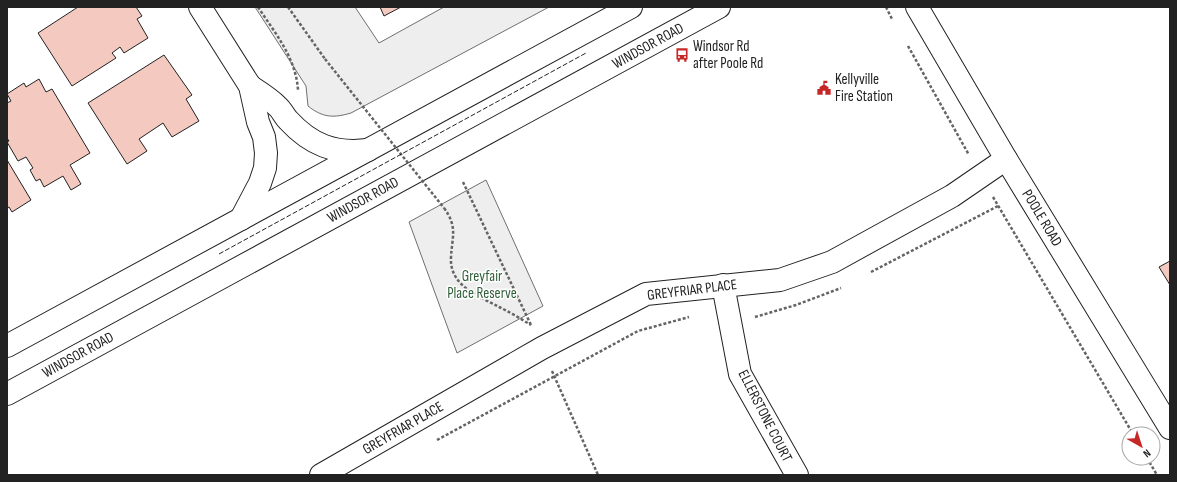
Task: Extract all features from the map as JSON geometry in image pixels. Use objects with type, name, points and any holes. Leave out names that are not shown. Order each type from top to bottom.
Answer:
[{"type":"street","points":[[200,7],[250,86],[258,122],[264,137],[266,153],[265,168],[260,183],[241,220]]},
{"type":"street","points":[[7,346],[631,7]]},
{"type":"street","name":"WINDSOR ROAD","points":[[7,394],[719,7]]},
{"type":"street","name":"POOLE ROAD","points":[[917,7],[1006,159],[1169,424]]},
{"type":"street","points":[[250,86],[278,106],[298,130],[316,142],[335,151],[350,152],[368,150]]},
{"type":"street","name":"GREYFRIAR PLACE","points":[[322,475],[542,348],[646,294],[780,280],[832,262],[952,196],[1006,159]]},
{"type":"street","name":"ELLERSTONE COURT","points":[[723,285],[740,374],[797,475]]},
{"type":"path","points":[[258,7],[291,58],[298,77]]},
{"type":"path","points":[[288,7],[325,59],[448,212],[454,230],[451,260],[452,268],[458,280],[471,292],[532,326]]},
{"type":"path","points":[[886,7],[893,20]]},
{"type":"path","points":[[905,41],[998,206],[1128,426]]},
{"type":"path","points":[[463,182],[532,326],[598,475]]},
{"type":"path","points":[[867,274],[998,206]]},
{"type":"path","points":[[730,317],[754,317],[796,306],[846,285]]},
{"type":"path","points":[[435,441],[638,331],[691,316]]},
{"type":"path","points":[[1152,466],[1157,475]]},
{"type":"green space","points":[[255,7],[355,7],[379,43],[444,7],[549,7],[351,113],[339,116],[329,116],[319,113],[308,106],[306,86]]},
{"type":"green space","name":"Greyfair Place Reserve","points":[[486,180],[543,306],[457,353],[409,222]]},
{"type":"building","points":[[78,7],[136,7],[142,16],[137,19],[148,38],[124,53],[120,47],[112,53],[116,58],[72,86],[38,33]]},
{"type":"building","points":[[380,7],[401,7],[384,16]]},
{"type":"building","points":[[164,55],[192,95],[186,99],[199,121],[172,137],[163,123],[139,139],[147,151],[127,164],[88,103]]},
{"type":"building","points":[[39,79],[46,92],[52,89],[90,153],[70,165],[81,184],[71,190],[63,176],[44,187],[40,179],[36,181],[30,170],[33,168],[26,157],[18,161],[7,142],[9,141],[7,138],[7,103],[11,101],[7,94],[24,83],[26,87]]},
{"type":"building","points":[[7,160],[31,200],[12,212],[9,207],[7,208]]},
{"type":"building","points":[[1170,261],[1170,285],[1159,267]]},
{"type":"fence","points":[[219,254],[586,53]]},
{"type":"place","name":"Windsor Rd after Poole Rd","points":[[682,55]]},
{"type":"place","name":"Kellyville Fire Station","points":[[824,88]]}]
